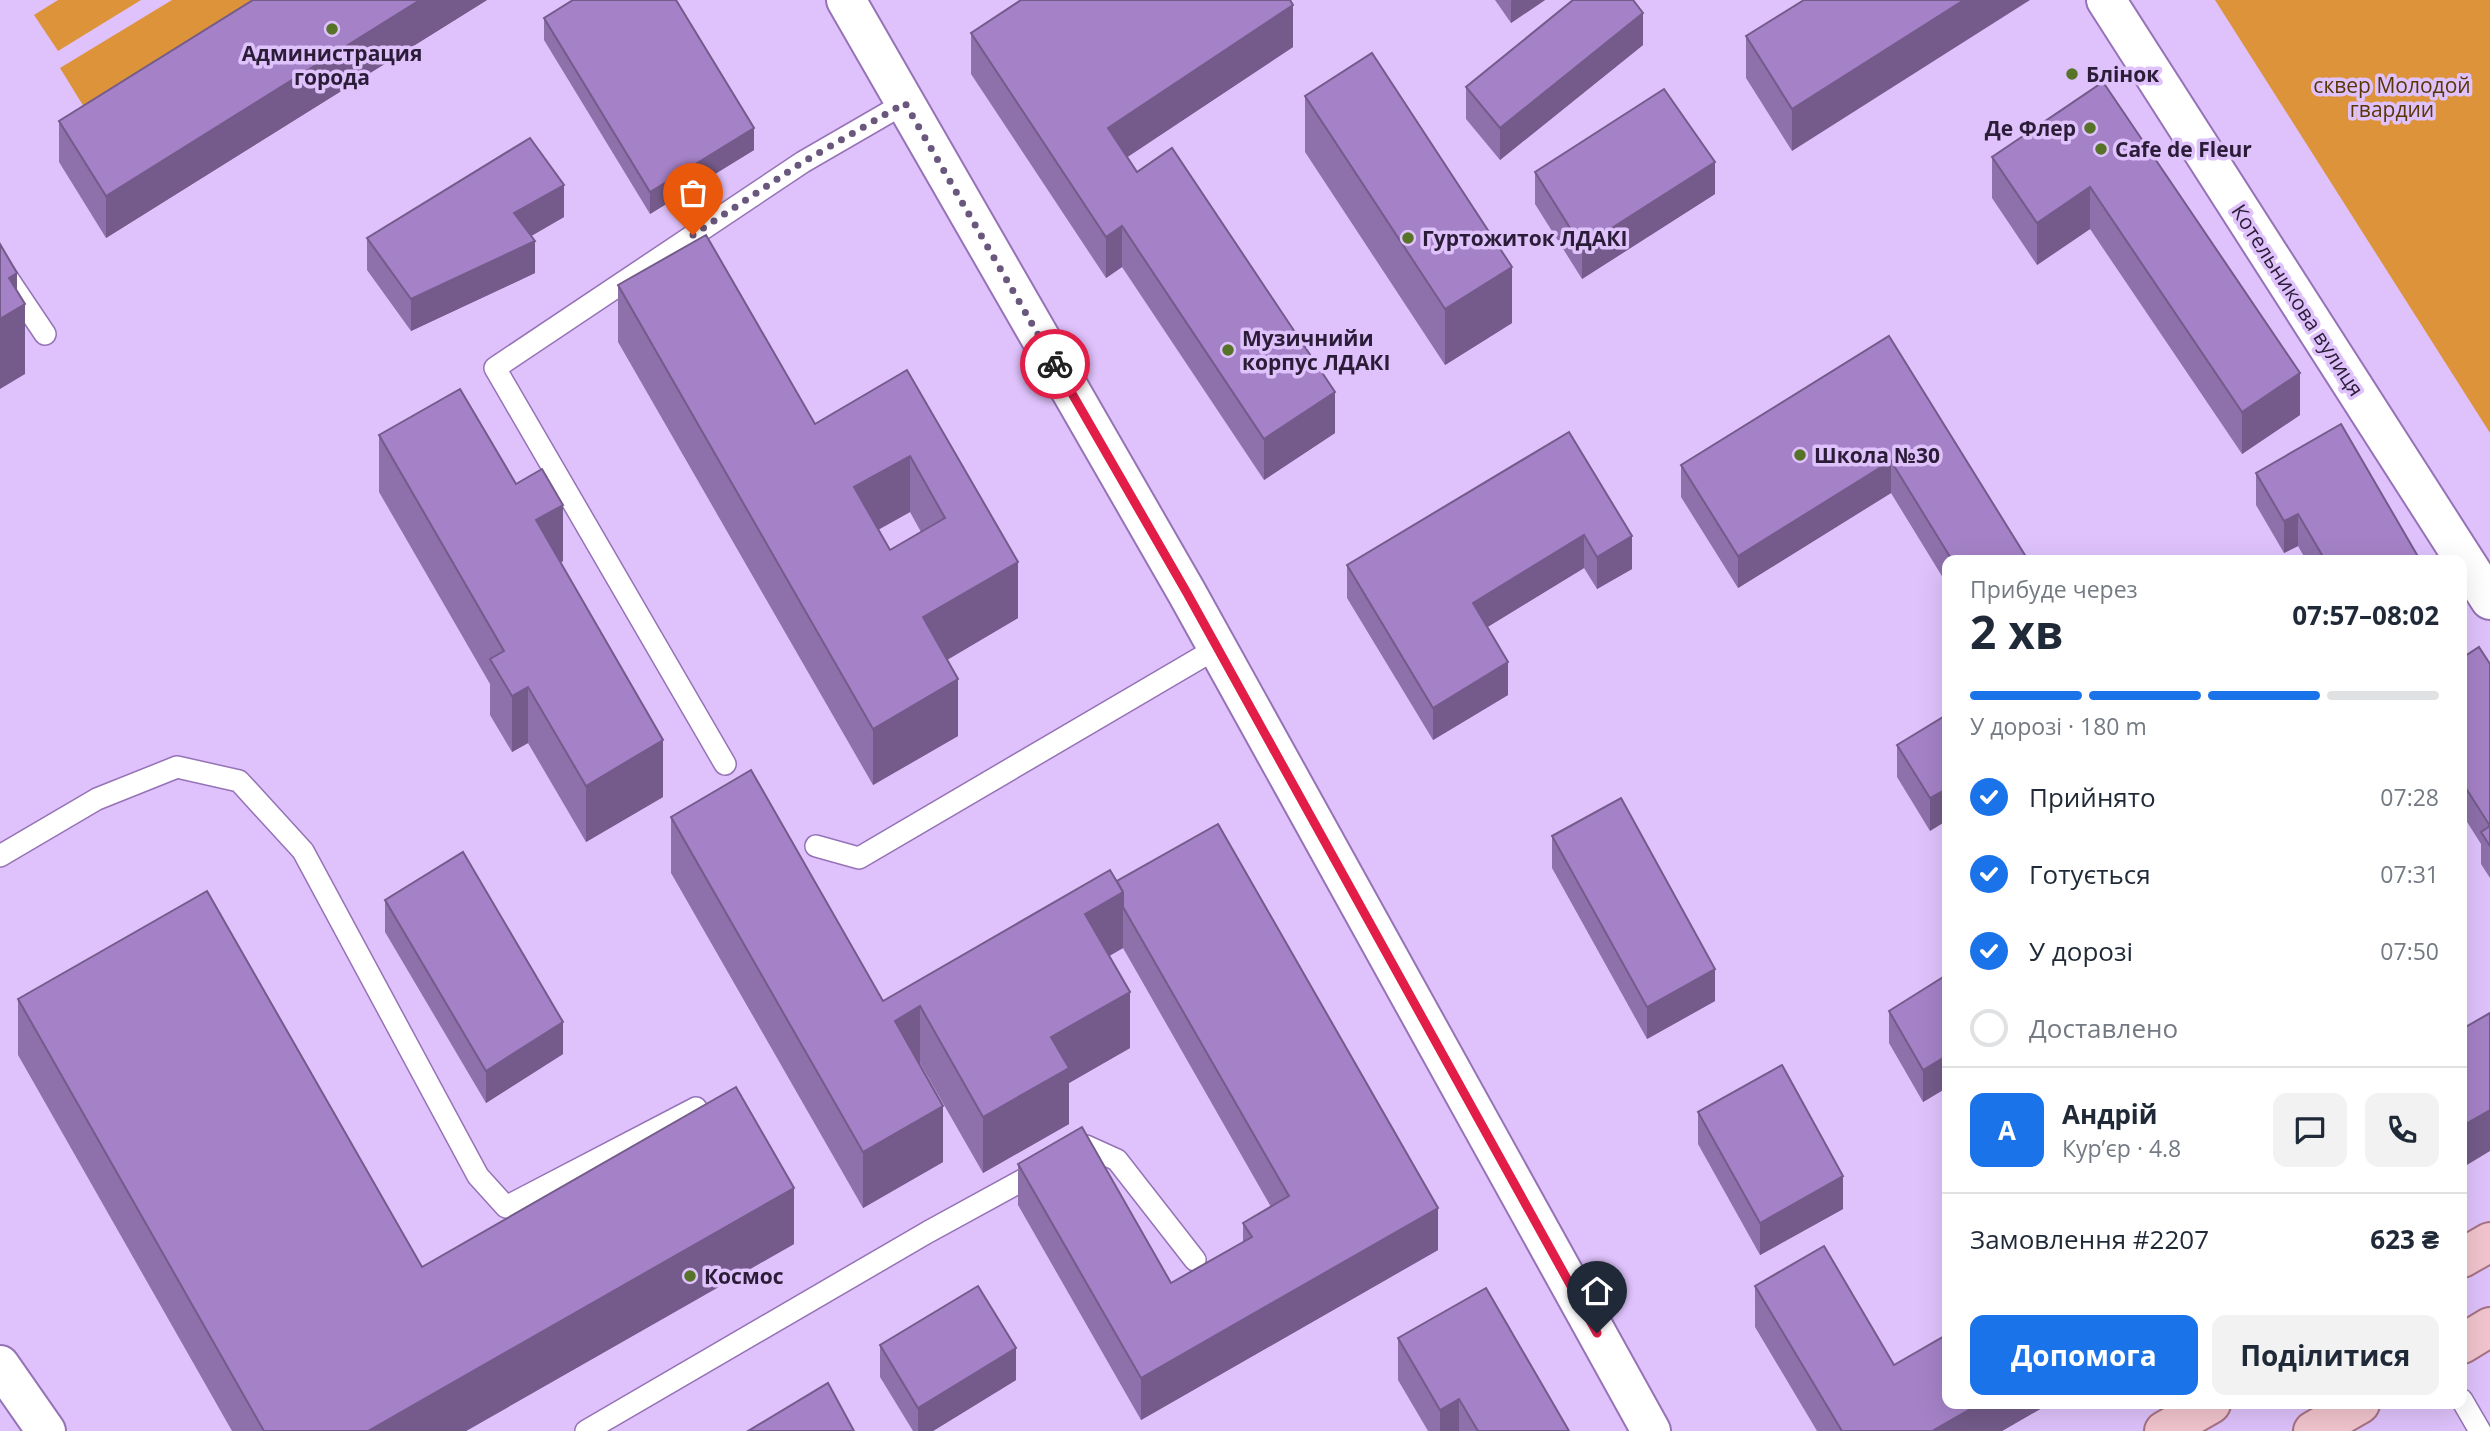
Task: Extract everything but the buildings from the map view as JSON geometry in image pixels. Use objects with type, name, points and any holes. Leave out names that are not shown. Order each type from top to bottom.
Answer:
[{"type":"main road","points":[[2467,1255],[2490,1242]]},
{"type":"main road","points":[[2467,1341],[2490,1327]]},
{"type":"main road","points":[[2164,1431],[2202,1409]]},
{"type":"main road","points":[[2313,1431],[2351,1409]]},
{"type":"street","points":[[846,0],[1217,648],[1651,1431]]},
{"type":"street","name":"Котельникова вулиця","points":[[2106,0],[2461,555]]},
{"type":"street","name":"Котельникова вулиця","points":[[2467,564],[2490,600]]},
{"type":"street","points":[[0,1365],[46,1431]]},
{"type":"lane","points":[[725,764],[495,368],[803,162],[905,103]]},
{"type":"lane","points":[[0,267],[45,334]]},
{"type":"lane","points":[[816,846],[859,858],[1217,648]]},
{"type":"lane","points":[[0,856],[97,799],[177,767],[239,781],[303,851],[478,1176],[506,1207],[696,1108]]},
{"type":"lane","points":[[586,1431],[928,1232],[1086,1146],[1117,1160],[1195,1261]]},
{"type":"lane","points":[[2467,1409],[2480,1431]]},
{"type":"green space","points":[[58,0],[141,0],[58,51],[34,15]]},
{"type":"green space","points":[[172,0],[260,0],[84,107],[60,68]]},
{"type":"green space","name":"сквер Молодой гвардии","points":[[2215,0],[2490,0],[2490,433]]},
{"type":"way so far","points":[[693,235],[803,162],[905,103],[1055,364]]},
{"type":"place","name":"Администрация города","points":[[332,29]]},
{"type":"place","name":"Блінок","points":[[2072,74]]},
{"type":"place","name":"Де Флер","points":[[2090,128]]},
{"type":"place","name":"Cafe de Fleur","points":[[2101,149]]},
{"type":"place","name":"Гуртожиток ЛДАКІ","points":[[1408,238]]},
{"type":"place","name":"Музичнийи корпус ЛДАКІ","points":[[1228,350]]},
{"type":"place","name":"Школа №30","points":[[1800,455]]},
{"type":"place","name":"Космос","points":[[690,1276]]},
{"type":"route","points":[[1055,364],[1187,593],[1597,1333]]}]
